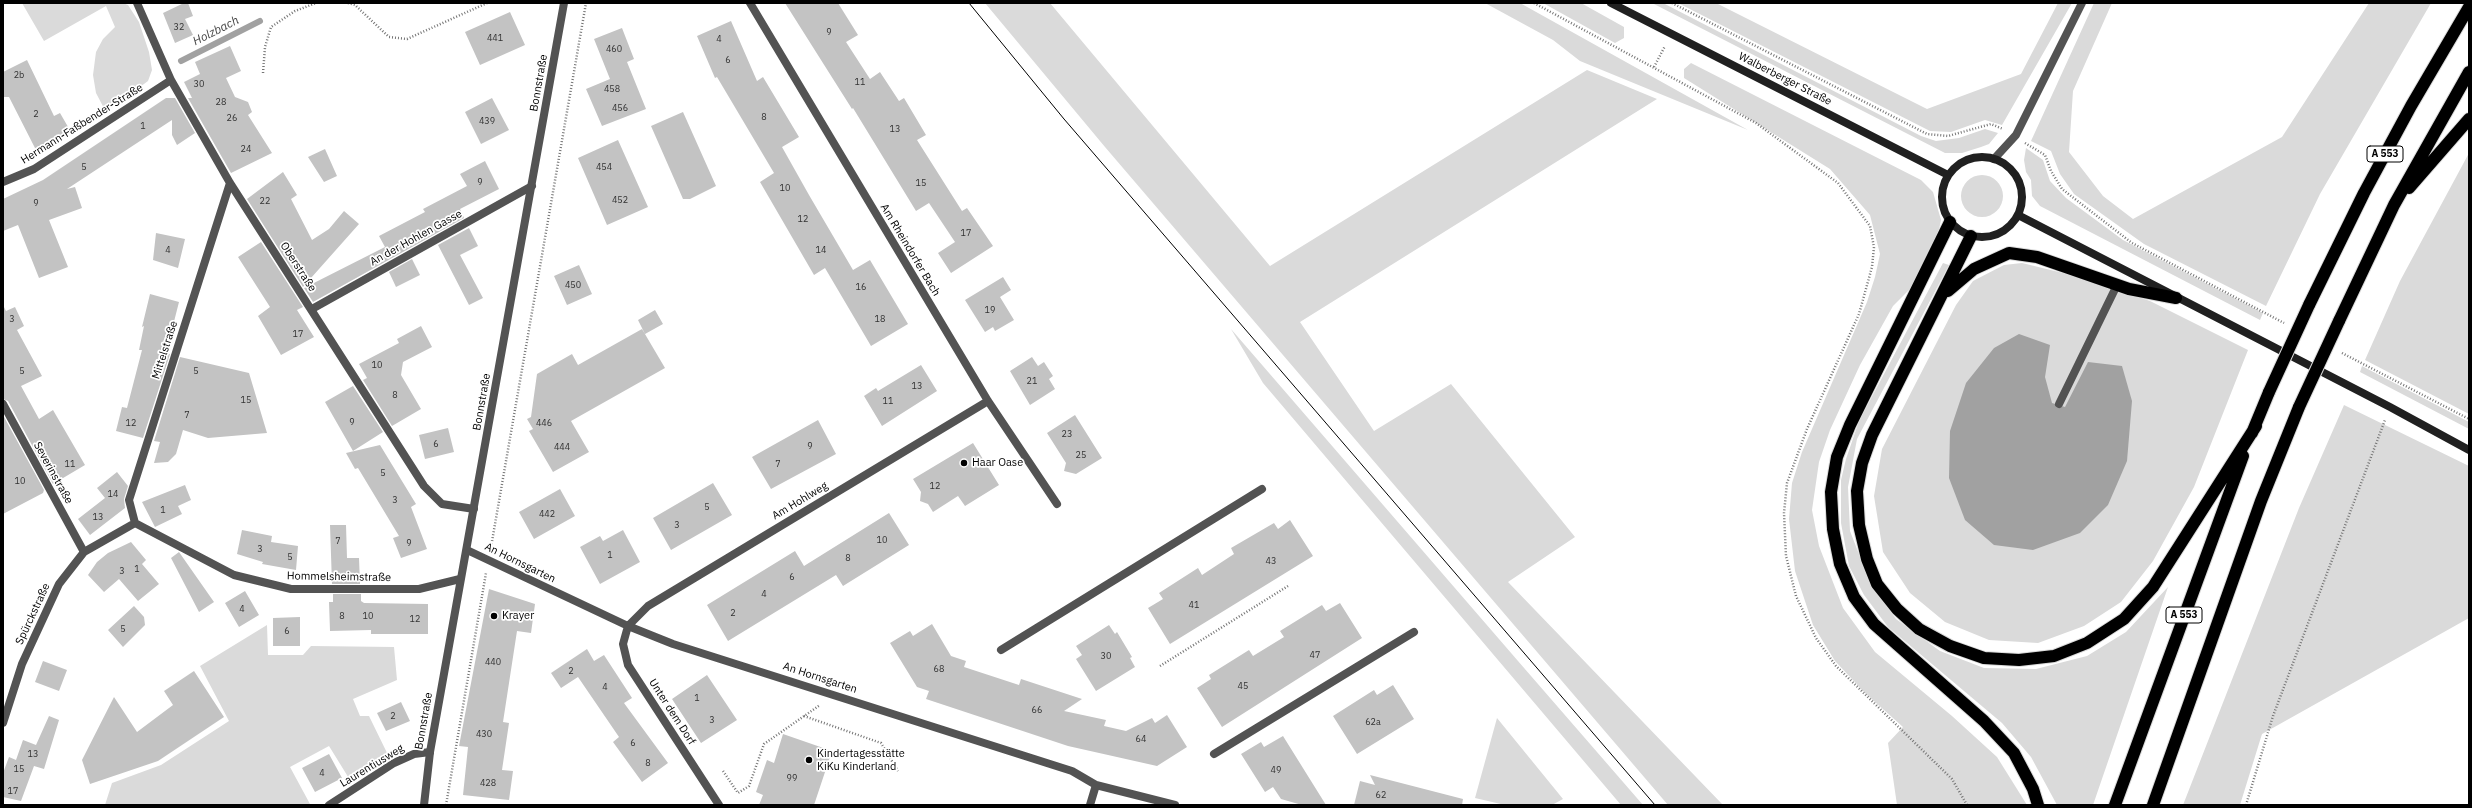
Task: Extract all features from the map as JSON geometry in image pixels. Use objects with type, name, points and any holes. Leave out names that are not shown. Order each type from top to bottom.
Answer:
[{"type":"highway","name":"A 553","points":[[2115,805],[2228,493],[2269,392],[2309,305],[2364,193],[2411,106],[2469,7]]},
{"type":"highway","name":"A 553","points":[[2152,805],[2261,501],[2299,407],[2394,205],[2469,72]]},
{"type":"highway","points":[[2394,205],[2469,119]]},
{"type":"highway","points":[[1950,222],[1850,425],[1837,457],[1831,492],[1833,529],[1840,564],[1858,602],[1874,624],[1984,721],[2014,752],[2033,789],[2038,805]]},
{"type":"highway","points":[[1971,236],[1943,296],[1872,434],[1862,463],[1857,491],[1859,525],[1867,559],[1877,584],[1897,609],[1919,629],[1950,646],[1984,658],[2019,660],[2054,656],[2087,643],[2124,619],[2156,581],[2256,426]]},
{"type":"highway","points":[[1943,296],[1974,269],[2009,253],[2036,257],[2118,285],[2176,298]]},
{"type":"main road","name":"Walberberger Straße","points":[[1611,3],[1948,175]]},
{"type":"main road","points":[[1980,157],[1994,159],[2014,173],[2021,186],[2022,200],[2018,215],[2008,228],[1994,236],[1971,236],[1950,222],[1942,204],[1942,189],[1948,175],[1956,166],[1967,160],[1980,157]]},
{"type":"main road","points":[[2018,215],[2176,298],[2390,406],[2469,450]]},
{"type":"street","name":"Oberstraße","points":[[137,3],[171,80],[230,183],[424,486],[442,504],[474,509]]},
{"type":"street","name":"Bonnstraße","points":[[424,805],[430,752],[460,579],[468,550],[564,3]]},
{"type":"street","name":"Am Rheindorfer Bach","points":[[750,3],[988,401],[1057,504]]},
{"type":"street","points":[[1994,159],[2016,135],[2082,3]]},
{"type":"street","name":"Hermann-Faßbender-Straße","points":[[3,182],[34,169],[171,80]]},
{"type":"street","name":"Mittelstraße","points":[[135,523],[129,500],[230,183]]},
{"type":"street","name":"An der Hohlen Gasse","points":[[312,309],[532,186]]},
{"type":"street","points":[[2059,404],[2118,285]]},
{"type":"street","name":"Am Hohlweg","points":[[628,626],[648,606],[988,401]]},
{"type":"street","name":"Severinstraße","points":[[3,404],[84,552]]},
{"type":"street","points":[[1001,650],[1262,490]]},
{"type":"street","name":"Spürckstraße","points":[[3,723],[22,664],[59,584],[84,552],[135,523]]},
{"type":"street","name":"Hommelsheimstraße","points":[[135,523],[234,575],[291,589],[419,589],[460,579]]},
{"type":"street","name":"An Hornsgarten","points":[[468,550],[628,626],[673,644],[835,694],[1072,771],[1096,785],[1175,805]]},
{"type":"street","name":"Unter dem Dorf","points":[[628,626],[623,644],[628,665],[719,805]]},
{"type":"street","points":[[1214,754],[1414,632]]},
{"type":"street","name":"Laurentiusweg","points":[[329,805],[394,763],[414,754],[430,752]]},
{"type":"street","points":[[1090,805],[1096,785]]},
{"type":"path","points":[[263,73],[265,47],[271,27],[295,10],[316,3]]},
{"type":"path","points":[[348,3],[355,5],[389,37],[407,40],[487,3]]},
{"type":"path","points":[[446,805],[586,3]]},
{"type":"path","points":[[1534,3],[1756,123],[1838,183],[1870,226],[1874,247],[1872,267],[1859,314],[1807,429],[1787,483],[1784,512],[1786,556],[1796,596],[1816,638],[1832,660],[1861,693],[1952,778],[1967,805]]},
{"type":"path","points":[[1672,3],[1927,134],[1948,136],[1992,124],[2016,135],[2029,147],[2045,155],[2051,170],[2062,189],[2132,243],[2287,324]]},
{"type":"path","points":[[1654,67],[1672,34]]},
{"type":"path","points":[[2337,350],[2469,419]]},
{"type":"path","points":[[2246,805],[2273,716],[2390,406]]},
{"type":"path","points":[[1160,666],[1288,586]]},
{"type":"path","points":[[723,771],[738,793],[749,786],[764,744],[835,694]]},
{"type":"path","points":[[804,716],[881,743],[898,771]]},
{"type":"shaded area","points":[[22,3],[123,3],[128,5],[139,22],[149,52],[152,70],[148,81],[106,112],[96,93],[93,75],[96,52],[103,39],[115,27],[106,6],[44,41]]},
{"type":"shaded area","points":[[985,3],[1050,3],[1270,266],[1587,70],[1657,99],[1300,322],[1374,431],[1451,384],[1575,537],[1508,582],[1723,805],[1668,805],[1105,147]]},
{"type":"shaded area","points":[[1485,3],[1520,3],[1748,130],[1580,61],[1553,40]]},
{"type":"shaded area","points":[[1543,3],[1581,3],[1624,27],[1624,38],[1615,43]]},
{"type":"shaded area","points":[[1652,3],[1663,3],[1921,136],[1936,141],[1959,138],[1985,129],[1998,133],[1989,144],[1962,153],[1945,153]]},
{"type":"shaded area","points":[[1678,3],[1716,3],[1927,109],[2021,74],[2058,3],[2072,3],[2002,125],[1985,120],[1951,132],[1930,131]]},
{"type":"shaded area","points":[[2094,3],[2112,3],[2073,91],[2069,152],[2103,196],[2133,219],[2282,137],[2369,3],[2431,3],[2320,194],[2266,306],[2144,244],[2074,194],[2060,174],[2051,151],[2031,141]]},
{"type":"shaded area","points":[[1691,63],[1921,180],[1933,192],[1941,220],[1937,239],[1912,287],[1893,306],[1860,365],[1830,430],[1819,462],[1812,510],[1819,546],[1843,608],[1875,652],[1952,716],[1997,757],[2027,805],[1897,805],[1888,743],[1903,727],[1865,693],[1835,661],[1813,625],[1795,571],[1789,519],[1792,483],[1802,452],[1867,302],[1880,254],[1870,215],[1830,169],[1684,78],[1684,69]]},
{"type":"shaded area","points":[[2026,148],[2043,160],[2050,181],[2066,198],[2123,240],[2263,313],[2260,320],[2040,206],[2032,196],[2031,180],[2026,172],[2024,160]]},
{"type":"shaded area","points":[[2469,153],[2469,414],[2365,360],[2400,281]]},
{"type":"shaded area","points":[[1982,175],[1997,181],[2003,196],[1997,211],[1982,217],[1967,211],[1961,196],[1967,181]]},
{"type":"shaded area","points":[[1943,263],[1949,265],[1857,439],[1848,487],[1850,531],[1871,585],[1896,619],[1940,651],[1984,668],[2036,669],[2087,656],[2126,632],[2168,587],[2093,805],[2057,805],[2031,757],[2002,723],[1888,627],[1864,595],[1849,566],[1841,523],[1841,480],[1846,459],[1859,421]]},
{"type":"shaded area","points":[[2022,263],[2063,273],[2150,301],[2248,350],[2194,487],[2153,561],[2121,602],[2084,626],[2038,643],[1989,640],[1945,622],[1910,593],[1883,552],[1874,496],[1882,449],[1956,305],[1973,281],[2004,265]]},
{"type":"shaded area","points":[[1231,329],[1643,805],[1621,805],[1263,383]]},
{"type":"shaded area","points":[[2019,334],[2050,345],[2045,377],[2052,403],[2065,407],[2088,362],[2122,366],[2132,401],[2127,461],[2108,505],[2080,533],[2033,550],[1994,545],[1965,520],[1949,478],[1950,431],[1966,383],[1994,348]]},
{"type":"shaded area","points":[[2362,366],[2469,422],[2469,429],[2360,372]]},
{"type":"shaded area","points":[[2344,405],[2469,466],[2469,618],[2262,734],[2240,805],[2183,805],[2299,508]]},
{"type":"shaded area","points":[[267,625],[268,655],[303,655],[311,646],[394,647],[397,680],[353,699],[360,716],[369,716],[390,759],[367,766],[350,780],[329,746],[290,767],[310,804],[309,805],[105,805],[112,783],[161,765],[229,721],[200,666]]},
{"type":"shaded area","points":[[1497,718],[1563,799],[1552,805],[1505,805],[1475,798]]},
{"type":"building","points":[[184,3],[188,3],[193,16],[185,19],[193,35],[175,43],[163,13]]},
{"type":"building","points":[[785,3],[838,3],[858,35],[846,42],[870,79],[880,72],[899,101],[904,98],[926,135],[917,140],[962,211],[967,208],[993,246],[951,273],[938,253],[955,242],[929,203],[916,211],[853,108],[852,109]]},
{"type":"building","points":[[510,12],[525,45],[480,65],[465,32]]},
{"type":"building","points":[[731,21],[757,81],[763,77],[799,137],[782,147],[809,195],[853,270],[870,260],[908,324],[871,346],[825,268],[814,275],[760,182],[774,173],[717,77],[715,78],[697,36]]},
{"type":"building","points":[[622,28],[634,59],[627,62],[646,109],[602,126],[586,89],[610,79],[594,39]]},
{"type":"building","points":[[230,46],[241,71],[226,78],[235,97],[248,102],[252,112],[248,115],[272,153],[231,173],[188,98],[192,98],[184,82],[200,74],[195,62]]},
{"type":"building","points":[[27,60],[54,116],[60,113],[71,132],[36,150],[9,97],[3,97],[3,72]]},
{"type":"building","points":[[166,98],[175,98],[195,133],[177,145],[172,135],[172,120],[67,189],[75,187],[82,208],[49,220],[68,267],[39,278],[18,225],[3,231],[3,199],[43,180]]},
{"type":"building","points":[[492,98],[509,130],[481,144],[465,112]]},
{"type":"building","points":[[683,112],[716,186],[690,199],[683,199],[651,126]]},
{"type":"building","points":[[618,140],[648,207],[607,225],[578,158]]},
{"type":"building","points":[[325,149],[337,176],[324,182],[308,157]]},
{"type":"building","points":[[485,161],[499,189],[460,209],[464,218],[313,302],[304,288],[385,247],[379,236],[425,212],[423,209],[467,186],[460,174]]},
{"type":"building","points":[[283,172],[297,195],[291,199],[312,240],[329,229],[344,211],[359,224],[303,287],[247,199]]},
{"type":"building","points":[[469,228],[478,246],[460,255],[483,298],[469,305],[438,245]]},
{"type":"building","points":[[156,233],[185,239],[178,268],[153,260]]},
{"type":"building","points":[[261,242],[303,307],[297,310],[314,337],[281,355],[258,316],[270,307],[238,257]]},
{"type":"building","points":[[412,259],[420,275],[396,287],[389,272]]},
{"type":"building","points":[[579,265],[592,294],[567,305],[554,276]]},
{"type":"building","points":[[1003,277],[1011,290],[1000,297],[1014,320],[995,331],[993,327],[985,332],[965,300]]},
{"type":"building","points":[[150,294],[179,302],[166,353],[170,354],[143,438],[116,431],[122,407],[127,408],[142,350],[139,350],[144,326],[142,327]]},
{"type":"building","points":[[3,305],[6,311],[15,307],[24,326],[17,330],[42,376],[21,386],[39,419],[53,410],[85,465],[53,484],[8,401],[3,399]]},
{"type":"building","points":[[655,310],[663,324],[645,334],[638,320]]},
{"type":"building","points":[[421,326],[432,347],[403,362],[401,375],[421,409],[392,426],[363,380],[367,378],[359,364],[399,343],[397,339]]},
{"type":"building","points":[[642,329],[665,368],[571,421],[589,452],[553,472],[529,431],[533,429],[527,419],[531,417],[537,374],[572,354],[578,365]]},
{"type":"building","points":[[180,357],[249,373],[267,433],[208,438],[183,430],[176,454],[168,462],[154,463],[160,442],[154,441]]},
{"type":"building","points":[[1032,357],[1038,366],[1044,362],[1053,376],[1049,379],[1055,389],[1030,405],[1010,371]]},
{"type":"building","points":[[921,365],[937,391],[882,426],[864,396],[876,388],[878,391]]},
{"type":"building","points":[[353,386],[383,432],[353,451],[325,402]]},
{"type":"building","points":[[3,415],[44,490],[43,493],[3,514]]},
{"type":"building","points":[[1075,415],[1102,458],[1076,474],[1064,471],[1066,463],[1047,433]]},
{"type":"building","points":[[818,420],[836,454],[771,489],[752,457]]},
{"type":"building","points":[[448,428],[454,452],[425,459],[419,435]]},
{"type":"building","points":[[973,443],[999,485],[965,506],[958,496],[933,512],[928,504],[920,501],[921,492],[913,479]]},
{"type":"building","points":[[380,445],[416,504],[411,507],[427,549],[401,558],[393,538],[399,536],[358,468],[355,469],[346,453]]},
{"type":"building","points":[[117,472],[128,486],[124,499],[125,508],[90,535],[78,519],[105,498],[97,488]]},
{"type":"building","points":[[713,483],[732,515],[671,550],[653,518]]},
{"type":"building","points":[[185,485],[191,500],[178,506],[182,514],[155,527],[142,502]]},
{"type":"building","points":[[560,489],[575,516],[534,539],[519,512]]},
{"type":"building","points":[[889,513],[909,545],[843,586],[836,575],[728,641],[707,605],[795,551],[804,566]]},
{"type":"building","points":[[1290,520],[1313,556],[1170,644],[1148,608],[1163,599],[1159,593],[1198,568],[1202,575],[1234,554],[1231,548],[1274,523],[1278,529]]},
{"type":"building","points":[[330,525],[346,525],[347,558],[359,558],[360,584],[332,584]]},
{"type":"building","points":[[242,530],[272,536],[271,542],[298,546],[296,570],[262,564],[263,562],[237,554]]},
{"type":"building","points":[[623,530],[640,562],[600,584],[580,547],[600,536],[603,541]]},
{"type":"building","points":[[131,542],[146,560],[142,564],[159,584],[138,601],[119,579],[104,592],[88,575],[97,562],[108,553]]},
{"type":"building","points":[[179,552],[214,602],[199,612],[171,558]]},
{"type":"building","points":[[489,589],[535,604],[531,633],[517,631],[503,722],[509,723],[502,770],[513,771],[509,800],[463,795],[468,747],[459,746]]},
{"type":"building","points":[[245,591],[259,615],[239,627],[225,603]]},
{"type":"building","points":[[333,594],[361,594],[361,601],[364,603],[428,604],[428,634],[371,634],[371,630],[330,631],[329,602],[333,602]]},
{"type":"building","points":[[1340,603],[1362,638],[1222,727],[1197,688],[1211,679],[1209,675],[1249,650],[1253,656],[1284,637],[1280,631],[1322,605],[1326,611]]},
{"type":"building","points":[[134,606],[144,617],[145,625],[123,647],[108,630]]},
{"type":"building","points":[[300,617],[300,646],[273,646],[273,618]]},
{"type":"building","points":[[932,624],[951,656],[966,661],[964,667],[1019,685],[1021,679],[1082,699],[1064,711],[1106,720],[1104,726],[1126,731],[1152,718],[1155,723],[1167,715],[1187,747],[1157,766],[1068,746],[926,699],[929,691],[917,687],[890,643],[910,631],[913,636]]},
{"type":"building","points":[[1109,625],[1115,634],[1117,632],[1132,657],[1130,658],[1135,667],[1096,691],[1076,659],[1082,655],[1076,646]]},
{"type":"building","points":[[587,649],[594,661],[604,655],[632,698],[624,703],[668,763],[642,782],[613,742],[619,737],[578,677],[561,688],[551,673]]},
{"type":"building","points":[[43,661],[67,670],[59,691],[35,682]]},
{"type":"building","points":[[194,671],[224,717],[158,761],[90,784],[82,760],[114,697],[137,732],[173,705],[164,691]]},
{"type":"building","points":[[707,675],[737,720],[701,743],[672,699]]},
{"type":"building","points":[[1393,685],[1414,719],[1357,754],[1333,716],[1374,690],[1377,695]]},
{"type":"building","points":[[401,702],[410,721],[386,731],[377,713]]},
{"type":"building","points":[[49,716],[59,720],[44,769],[34,766],[21,801],[3,797],[3,773],[9,757],[16,760],[23,740],[36,745]]},
{"type":"building","points":[[783,734],[832,751],[814,805],[759,805],[763,795],[756,792],[767,760],[774,763]]},
{"type":"building","points":[[1283,736],[1326,805],[1302,805],[1281,799],[1273,787],[1265,792],[1241,754],[1261,742],[1264,747]]},
{"type":"building","points":[[329,754],[342,778],[315,792],[302,768]]},
{"type":"building","points":[[1370,775],[1463,799],[1462,805],[1354,805],[1360,781],[1375,785]]},
{"type":"waterway","name":"Holzbach","points":[[181,61],[260,21]]},
{"type":"tram line","points":[[969,3],[1064,119],[1655,805]]},
{"type":"place","name":"Haar Oase","points":[[964,463]]},
{"type":"place","name":"Krayer","points":[[494,616]]},
{"type":"place","name":"Kindertagesstätte KiKu Kinderland","points":[[809,760]]}]
